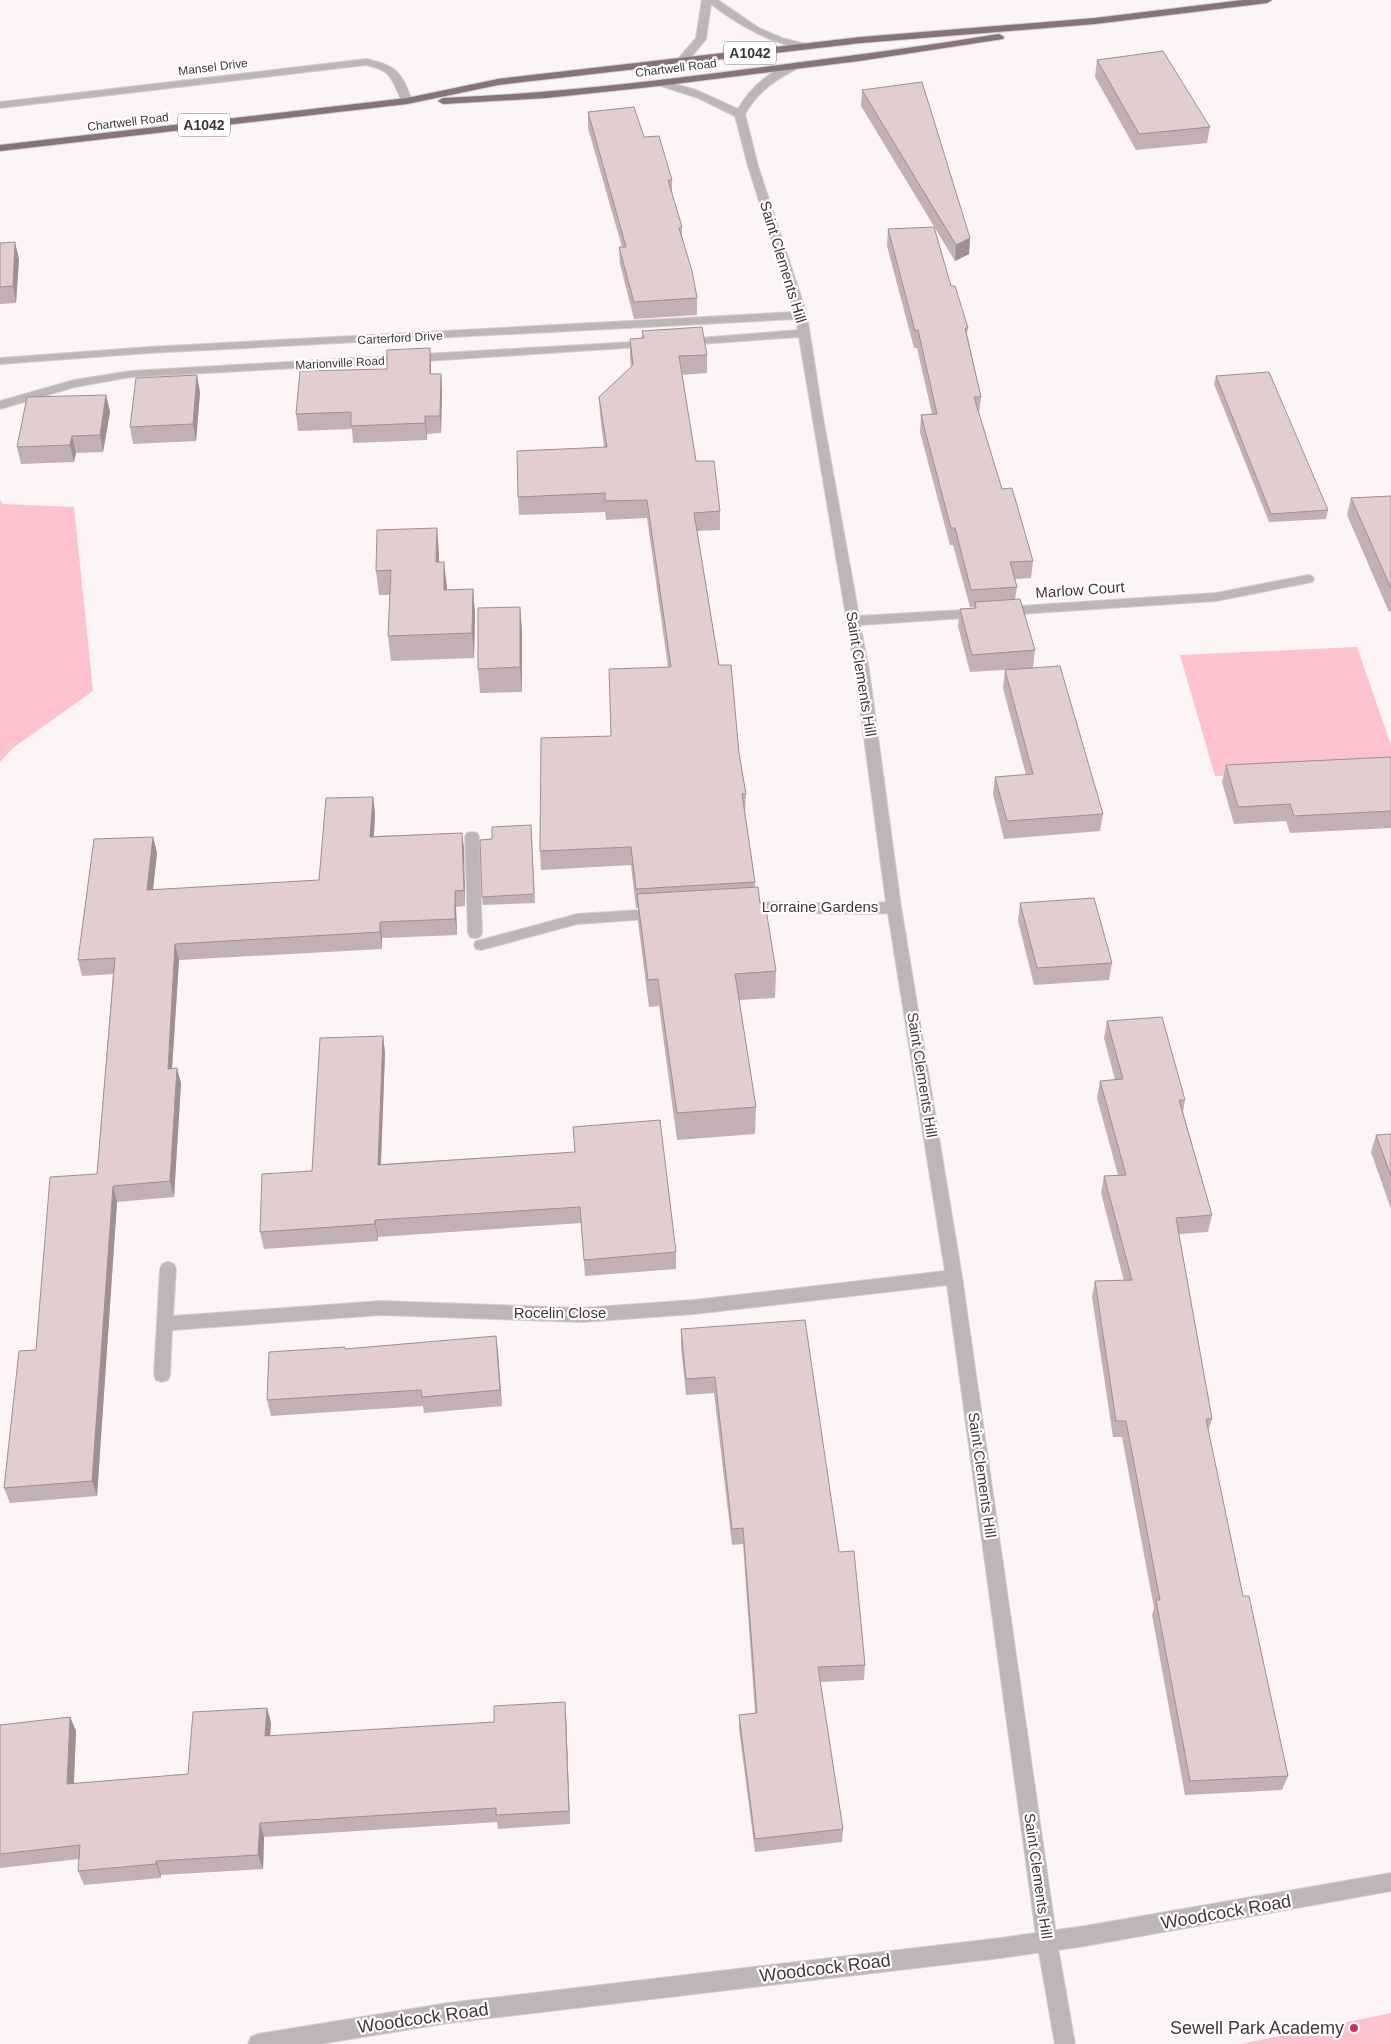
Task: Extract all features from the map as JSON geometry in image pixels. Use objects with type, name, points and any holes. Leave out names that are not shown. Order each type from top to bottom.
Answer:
[{"type":"highway","name":"Chartwell Road","points":[[407,102],[498,82],[886,37],[1095,21],[1267,0]]},
{"type":"highway","name":"Chartwell Road","points":[[0,148],[407,102],[503,100],[662,83],[901,54],[1095,21]]},
{"type":"street","points":[[682,61],[701,39],[707,0]]},
{"type":"street","points":[[712,0],[734,18],[761,34],[784,43],[806,47]]},
{"type":"street","name":"Mansel Drive","points":[[0,105],[366,62],[382,64],[392,69],[401,82],[407,102]]},
{"type":"street","points":[[662,83],[685,88],[740,114],[750,96],[760,86],[770,78],[794,66]]},
{"type":"street","name":"Saint Clements Hill","points":[[740,114],[753,166],[801,315],[816,412],[862,670],[894,907],[954,1277],[1047,1942],[1065,2044]]},
{"type":"street","name":"Carterford Drive","points":[[0,361],[149,350],[487,334],[801,315]]},
{"type":"street","name":"Marionville Road","points":[[0,406],[74,384],[131,374],[427,358],[804,333]]},
{"type":"street","name":"Marlow Court","points":[[853,621],[1216,597],[1308,579]]},
{"type":"street","points":[[472,837],[478,939],[577,920],[672,912]]},
{"type":"street","name":"Lorraine Gardens","points":[[729,908],[866,909],[894,907]]},
{"type":"street","points":[[162,1375],[168,1269]]},
{"type":"street","name":"Rocelin Close","points":[[164,1324],[381,1308],[582,1315],[694,1307],[954,1277]]},
{"type":"street","name":"Woodcock Road","points":[[258,2044],[448,2013],[1047,1942],[1391,1882]]},
{"type":"shaded area","points":[[0,500],[3,504],[74,507],[93,691],[13,748],[0,762]]},
{"type":"shaded area","points":[[1357,647],[1391,745],[1391,768],[1215,776],[1180,655]]},
{"type":"shaded area","name":"Sewell Park Academy","points":[[1391,2013],[1391,2044],[1241,2044]]},
{"type":"building","points":[[1163,51],[1210,127],[1139,134],[1097,60]]},
{"type":"building","points":[[922,82],[970,238],[956,245],[862,90]]},
{"type":"building","points":[[634,107],[644,137],[659,136],[672,180],[668,180],[682,227],[679,228],[692,271],[697,298],[634,302],[619,247],[626,247],[588,112]]},
{"type":"building","points":[[934,227],[951,286],[955,286],[968,328],[965,328],[981,397],[974,397],[1002,489],[1012,488],[1033,561],[1010,562],[1017,587],[971,590],[955,528],[951,528],[921,415],[937,414],[918,330],[915,331],[888,229]]},
{"type":"building","points":[[15,242],[13,286],[0,287],[0,243]]},
{"type":"building","points":[[702,327],[707,355],[679,356],[696,461],[714,461],[720,511],[694,513],[719,665],[731,665],[739,753],[746,794],[742,794],[755,882],[636,889],[631,847],[540,851],[541,738],[611,736],[609,669],[671,667],[647,500],[605,501],[605,493],[518,497],[517,451],[607,447],[599,397],[633,365],[630,339],[644,338],[642,331]]},
{"type":"building","points":[[430,348],[430,374],[441,374],[440,416],[425,416],[425,423],[351,426],[351,412],[296,414],[300,371],[387,369],[387,350]]},
{"type":"building","points":[[1269,372],[1328,510],[1271,514],[1216,376]]},
{"type":"building","points":[[197,375],[193,424],[130,427],[136,378]]},
{"type":"building","points":[[106,395],[100,435],[72,436],[70,445],[17,447],[27,397]]},
{"type":"building","points":[[1391,496],[1391,588],[1351,498]]},
{"type":"building","points":[[437,528],[436,562],[444,562],[444,590],[473,589],[472,633],[388,636],[391,570],[376,571],[377,530]]},
{"type":"building","points":[[1020,599],[1035,650],[972,655],[960,609],[976,608],[975,602]]},
{"type":"building","points":[[520,607],[520,667],[478,669],[478,608]]},
{"type":"building","points":[[1060,666],[1103,814],[1007,821],[995,777],[1033,774],[1005,670]]},
{"type":"building","points":[[1391,757],[1391,811],[1294,816],[1290,804],[1238,807],[1226,765]]},
{"type":"building","points":[[373,797],[370,837],[462,833],[464,890],[455,891],[455,919],[380,922],[380,932],[175,944],[168,1069],[177,1068],[170,1181],[113,1186],[92,1481],[4,1488],[19,1351],[36,1350],[50,1177],[97,1174],[115,958],[78,960],[94,839],[153,837],[147,890],[319,880],[326,798]]},
{"type":"building","points":[[531,825],[534,894],[482,897],[480,840],[492,839],[492,827]]},
{"type":"building","points":[[758,887],[760,903],[765,903],[776,971],[735,974],[756,1107],[677,1113],[658,979],[648,980],[637,894]]},
{"type":"building","points":[[1094,898],[1112,963],[1037,968],[1020,903]]},
{"type":"building","points":[[1162,1017],[1185,1100],[1179,1100],[1212,1215],[1176,1218],[1212,1419],[1206,1419],[1243,1596],[1249,1596],[1288,1776],[1190,1781],[1156,1600],[1160,1600],[1126,1421],[1116,1421],[1095,1281],[1132,1280],[1104,1176],[1126,1175],[1100,1081],[1123,1079],[1107,1021]]},
{"type":"building","points":[[383,1036],[378,1165],[575,1152],[573,1127],[660,1120],[676,1252],[584,1260],[580,1207],[375,1220],[375,1224],[260,1232],[262,1174],[312,1171],[320,1038]]},
{"type":"building","points":[[1391,1134],[1391,1176],[1376,1135]]},
{"type":"building","points":[[805,1320],[839,1552],[854,1551],[865,1665],[818,1667],[843,1829],[755,1839],[739,1715],[757,1713],[743,1528],[732,1529],[715,1377],[686,1379],[681,1329]]},
{"type":"building","points":[[496,1336],[500,1390],[422,1397],[421,1390],[267,1400],[269,1352],[345,1347],[345,1349]]},
{"type":"building","points":[[565,1702],[569,1811],[496,1815],[496,1808],[260,1823],[258,1855],[156,1861],[156,1864],[78,1871],[80,1845],[0,1854],[0,1725],[70,1717],[67,1784],[188,1774],[193,1712],[267,1708],[265,1736],[494,1722],[494,1706]]},
{"type":"place","name":"Sewell Park Academy","points":[[1354,2028]]}]
